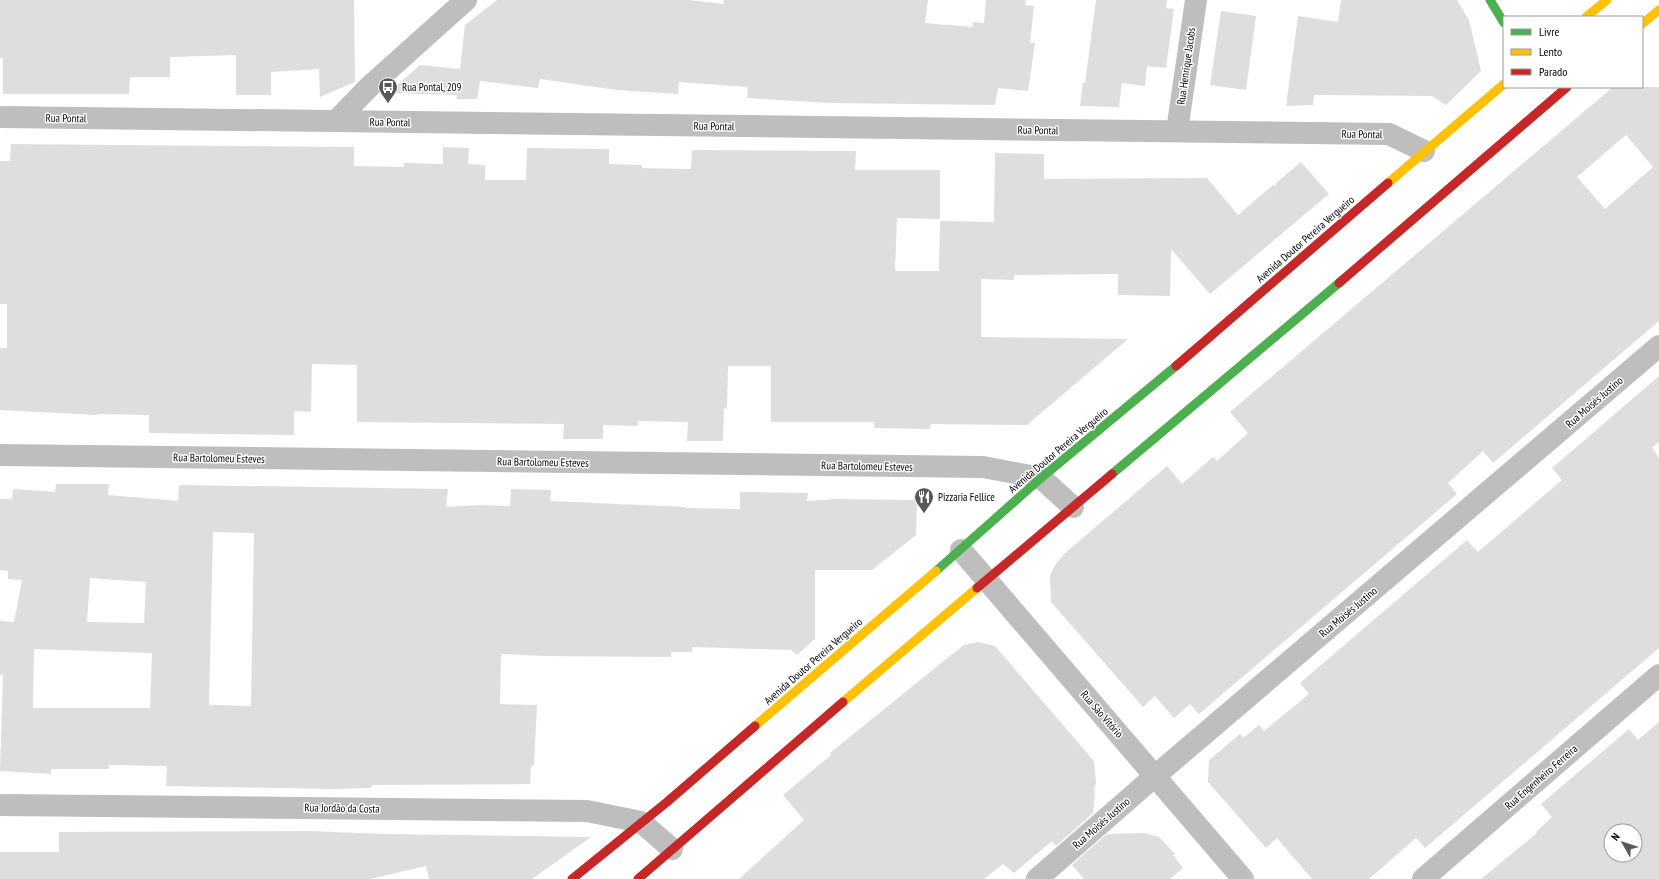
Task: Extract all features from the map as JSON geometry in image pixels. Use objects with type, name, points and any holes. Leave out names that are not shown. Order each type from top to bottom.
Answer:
[{"type":"street","points":[[336,121],[369,86],[466,0]]},
{"type":"street","name":"Rua Henrique Jacobs","points":[[1177,131],[1196,0]]},
{"type":"street","points":[[1587,16],[1606,0]]},
{"type":"street","points":[[1490,1],[1503,21]]},
{"type":"street","points":[[1643,23],[1659,10]]},
{"type":"street","name":"Avenida Doutor Pereira Vergueiro","points":[[572,879],[667,802],[961,550],[1042,478],[1306,255],[1424,150],[1503,85]]},
{"type":"street","points":[[638,879],[1073,506],[1413,221],[1563,88]]},
{"type":"street","name":"Rua Pontal","points":[[0,117],[1389,134],[1424,150]]},
{"type":"street","name":"Rua Moisés Justino","points":[[1037,879],[1155,776],[1659,346]]},
{"type":"street","name":"Rua Bartolomeu Esteves","points":[[0,455],[983,467],[1042,478]]},
{"type":"street","points":[[1042,478],[1073,506]]},
{"type":"street","name":"Rua São Vitório","points":[[961,550],[1243,879]]},
{"type":"street","name":"Rua Engenheiro Ferreira","points":[[1423,879],[1659,675]]},
{"type":"street","name":"Rua Jordão da Costa","points":[[0,805],[587,811],[641,822],[672,849]]},
{"type":"building","points":[[0,0],[354,0],[355,82],[320,97],[319,69],[271,72],[271,95],[236,95],[236,55],[170,57],[170,77],[130,77],[129,94],[3,94],[3,58],[0,58]]},
{"type":"building","points":[[497,0],[689,0],[724,4],[724,0],[928,0],[925,23],[972,27],[973,22],[984,23],[986,0],[1026,0],[1025,5],[1034,6],[1030,43],[1035,43],[1028,91],[998,88],[995,105],[829,103],[747,98],[748,87],[679,82],[678,94],[617,90],[540,79],[538,88],[480,81],[477,99],[456,99],[457,95],[388,93],[420,65],[460,69],[465,25]]},
{"type":"building","points":[[1096,0],[1167,0],[1166,8],[1174,9],[1166,68],[1147,66],[1145,86],[1122,83],[1119,107],[1080,106],[1083,82],[1085,83]]},
{"type":"building","points":[[1341,0],[1457,0],[1469,20],[1481,71],[1446,105],[1432,96],[1314,95],[1313,105],[1286,106],[1298,16],[1338,22]]},
{"type":"building","points":[[1221,11],[1256,16],[1246,90],[1210,85]]},
{"type":"building","points":[[1659,87],[1659,321],[1493,463],[1483,451],[1448,483],[1457,494],[1199,714],[1190,704],[1174,718],[1155,696],[1143,707],[1051,602],[1050,576],[1055,565],[1064,554],[1167,466],[1182,484],[1213,457],[1217,461],[1248,433],[1230,412],[1612,88]],"holes":[[[1626,135],[1653,167],[1605,209],[1577,177]]]},
{"type":"building","points":[[11,144],[354,147],[354,166],[404,167],[404,163],[443,164],[443,147],[469,148],[468,164],[485,165],[485,180],[526,180],[527,148],[609,149],[609,164],[642,165],[642,168],[691,169],[692,150],[856,151],[855,170],[940,170],[940,219],[897,218],[895,271],[939,271],[940,221],[994,222],[995,153],[1044,154],[1044,179],[1207,178],[1238,215],[1273,185],[1276,186],[1276,183],[1301,162],[1329,194],[1210,294],[1171,249],[1170,296],[1118,295],[1118,274],[1014,275],[1014,280],[981,279],[981,337],[1128,339],[1027,425],[931,424],[930,429],[874,428],[874,422],[771,422],[771,366],[728,366],[727,409],[724,408],[723,441],[687,441],[688,422],[638,421],[638,426],[603,425],[603,439],[563,439],[564,424],[357,422],[357,365],[312,364],[311,412],[294,411],[294,435],[149,433],[149,415],[97,415],[0,410],[0,348],[7,348],[7,304],[0,304],[0,161],[10,161]]},
{"type":"building","points":[[1659,376],[1659,442],[1652,448],[1659,458],[1659,648],[1425,848],[1416,838],[1369,879],[1312,879],[1277,838],[1266,848],[1208,782],[1209,760],[1240,734],[1243,738],[1259,725],[1264,731],[1309,694],[1300,683],[1467,540],[1478,552],[1562,480],[1552,468]]},
{"type":"building","points":[[56,484],[109,484],[108,495],[178,501],[179,485],[448,489],[446,507],[480,505],[510,506],[511,489],[551,490],[550,501],[686,508],[740,509],[740,492],[808,493],[807,501],[835,499],[917,500],[916,535],[872,570],[815,570],[815,639],[797,655],[791,650],[692,647],[692,652],[671,652],[671,657],[543,656],[501,654],[500,704],[537,705],[534,765],[531,766],[530,784],[372,785],[371,788],[332,789],[166,786],[167,766],[109,765],[109,769],[51,769],[51,774],[0,771],[3,675],[0,675],[0,621],[14,622],[22,580],[8,579],[8,571],[0,570],[0,499],[12,499],[13,489],[55,492]],"holes":[[[213,532],[254,533],[251,706],[209,705]],[[90,578],[146,582],[144,623],[87,622]],[[34,649],[152,653],[150,708],[33,708]]]},
{"type":"building","points":[[978,642],[995,646],[1094,761],[1096,783],[1094,790],[1093,813],[1056,846],[1052,841],[1014,873],[1003,864],[984,879],[739,879],[804,820],[783,795],[831,755],[830,753],[946,659],[964,645]]},
{"type":"building","points":[[1659,722],[1659,879],[1481,879],[1537,833],[1536,832],[1552,817],[1541,804],[1629,729],[1638,740]]},
{"type":"building","points":[[310,831],[385,834],[591,837],[532,879],[429,879],[426,866],[370,879],[0,879],[0,852],[59,852],[59,832]]},
{"type":"building","points":[[1145,833],[1159,837],[1175,854],[1173,855],[1183,868],[1170,879],[1084,879],[1072,865],[1107,834]]},
{"type":"traffic: fast","points":[[1490,0],[1503,21]]},
{"type":"traffic: fast","points":[[1112,474],[1339,283]]},
{"type":"traffic: fast","points":[[936,571],[1041,478],[1176,366]]},
{"type":"traffic: slow","points":[[1587,16],[1607,0]]},
{"type":"traffic: slow","points":[[1643,23],[1659,10]]},
{"type":"traffic: slow","points":[[1388,183],[1503,85]]},
{"type":"traffic: slow","points":[[755,726],[936,571]]},
{"type":"traffic: slow","points":[[843,702],[977,588]]},
{"type":"traffic: jam","points":[[1339,283],[1566,88]]},
{"type":"traffic: jam","points":[[1176,366],[1388,183]]},
{"type":"traffic: jam","points":[[977,588],[1112,474]]},
{"type":"traffic: jam","points":[[638,879],[843,702]]},
{"type":"traffic: jam","points":[[572,879],[667,802],[755,726]]},
{"type":"place","name":"Rua Pontal, 209","points":[[388,104]]},
{"type":"place","name":"Pizzaria Fellice","points":[[924,514]]}]
